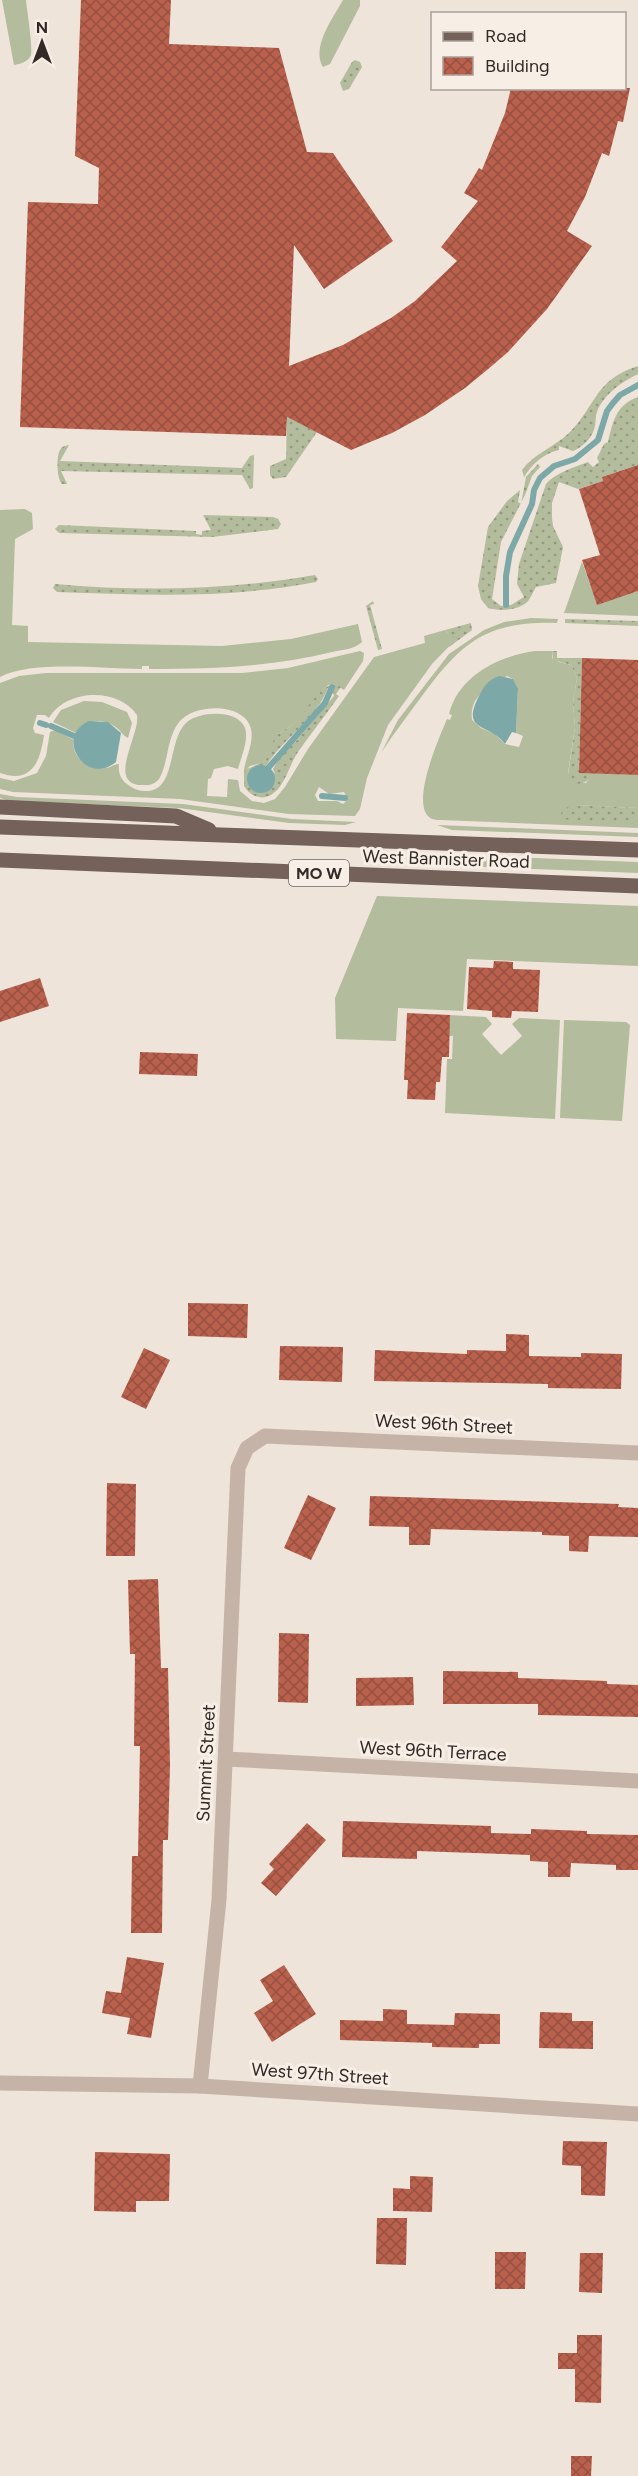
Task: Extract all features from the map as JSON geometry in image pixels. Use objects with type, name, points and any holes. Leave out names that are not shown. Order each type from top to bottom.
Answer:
[{"type":"main road","points":[[0,807],[176,816],[217,834]]},
{"type":"main road","name":"West Bannister Road","points":[[0,827],[638,850]]},
{"type":"main road","name":"West Bannister Road","points":[[0,860],[638,886]]},
{"type":"street","name":"West 96th Street","points":[[252,1444],[265,1436],[638,1453]]},
{"type":"street","name":"Summit Street","points":[[200,2086],[219,1899],[238,1468],[247,1448],[252,1444]]},
{"type":"street","name":"West 96th Terrace","points":[[226,1759],[638,1781]]},
{"type":"street","name":"West 97th Street","points":[[0,2083],[200,2086],[638,2114]]},
{"type":"green space","points":[[2,0],[26,0],[31,55],[19,64],[14,65]]},
{"type":"green space","points":[[343,0],[360,0],[360,6],[330,64],[323,67],[320,59],[321,42]]},
{"type":"green space","points":[[355,60],[360,62],[362,67],[349,89],[343,91],[340,83]]},
{"type":"green space","points":[[638,366],[638,374],[620,385],[604,400],[597,412],[592,434],[584,444],[573,451],[559,446],[559,450],[539,460],[524,477],[522,470],[527,464],[569,433],[604,386],[613,378]]},
{"type":"green space","points":[[638,397],[638,465],[602,477],[603,481],[578,489],[559,482],[552,503],[553,526],[563,547],[556,583],[536,587],[527,602],[517,608],[502,610],[488,608],[481,599],[478,586],[488,527],[507,501],[520,490],[518,502],[521,504],[501,542],[492,599],[501,606],[511,605],[524,597],[517,584],[519,564],[546,484],[571,468],[588,462],[593,467],[599,462],[597,458],[604,444],[608,442],[620,409]]},
{"type":"green space","points":[[287,417],[317,432],[286,477],[273,479],[270,475],[270,466],[286,459]]},
{"type":"green space","points":[[69,445],[60,461],[242,468],[250,456],[254,455],[253,488],[250,489],[242,475],[61,471],[67,484],[62,484],[58,473],[58,458],[61,449]]},
{"type":"green space","points":[[538,464],[540,467],[532,476],[521,502],[526,477]]},
{"type":"green space","points":[[25,509],[32,513],[33,529],[15,539],[12,625],[28,626],[28,642],[222,646],[291,639],[358,624],[362,642],[344,650],[264,664],[173,669],[149,669],[149,666],[142,666],[142,669],[49,667],[14,672],[0,677],[0,510]]},
{"type":"green space","points":[[203,515],[273,517],[281,524],[278,529],[212,537],[59,533],[55,529],[59,525],[196,531],[196,534],[202,535],[202,531],[211,530]]},
{"type":"green space","points":[[582,562],[597,604],[638,591],[638,616],[564,613]]},
{"type":"green space","points":[[315,575],[318,579],[316,582],[219,593],[155,595],[57,592],[53,588],[55,584],[153,589],[218,587]]},
{"type":"green space","points":[[373,601],[374,604],[370,605],[382,649],[378,650],[366,606]]},
{"type":"green space","points":[[531,618],[558,619],[557,623],[512,626],[478,638],[436,677],[381,753],[398,720],[449,654],[484,630],[504,622]]},
{"type":"green space","points":[[565,619],[638,621],[638,626],[565,623]]},
{"type":"green space","points":[[471,623],[472,630],[449,647],[449,644],[460,634],[449,634],[445,630]]},
{"type":"green space","points":[[445,630],[449,634],[460,633],[432,664],[388,725],[367,778],[360,809],[355,816],[289,814],[180,799],[13,792],[0,789],[0,778],[14,781],[37,773],[46,756],[50,732],[55,730],[74,740],[75,752],[87,765],[105,768],[119,764],[121,777],[129,785],[142,791],[155,789],[162,784],[167,775],[176,741],[187,722],[193,718],[218,714],[227,715],[241,722],[246,733],[245,743],[238,769],[228,766],[214,769],[211,778],[208,779],[207,796],[227,797],[228,779],[238,780],[240,791],[252,801],[264,803],[275,799],[285,787],[308,749],[374,657],[425,643],[424,636]],"holes":[[[319,787],[329,794],[344,792],[348,799],[343,804],[337,801],[318,801],[315,795]]]},
{"type":"green space","points":[[360,651],[364,653],[363,661],[344,690],[334,684],[328,685],[294,724],[278,734],[269,756],[262,763],[250,766],[246,770],[244,770],[252,734],[247,720],[230,710],[207,709],[196,711],[179,722],[172,736],[159,779],[150,785],[133,784],[127,778],[125,769],[137,724],[137,715],[118,700],[92,695],[67,701],[49,718],[45,715],[37,715],[33,728],[35,733],[44,735],[37,762],[27,773],[20,776],[0,773],[0,683],[19,676],[46,673],[242,673],[288,668]]},
{"type":"green space","points":[[552,651],[552,658],[571,665],[577,678],[573,702],[575,727],[568,773],[572,782],[586,783],[593,773],[638,775],[638,808],[574,805],[638,824],[638,828],[438,820],[428,816],[424,808],[423,796],[428,768],[447,719],[450,720],[452,715],[449,714],[454,700],[471,678],[495,663],[522,654]],"holes":[[[507,676],[513,679],[518,688],[516,733],[523,736],[519,747],[505,744],[495,734],[481,728],[472,720],[477,698]]]},
{"type":"green space","points":[[552,651],[557,651],[557,658],[582,658],[579,773],[593,773],[587,781],[582,783],[572,783],[568,775],[575,727],[573,702],[577,678],[571,665],[553,660]]},
{"type":"green space","points":[[334,684],[341,687],[336,694],[339,696],[298,752],[280,787],[267,797],[259,797],[249,792],[244,786],[244,770],[267,759],[276,736],[293,724],[318,694]],"holes":[[[332,687],[334,696],[297,740],[281,755],[273,769],[275,774],[263,765],[266,766],[308,719],[328,688]]]},
{"type":"green space","points":[[84,701],[102,702],[127,712],[132,723],[128,738],[112,724],[106,722],[90,722],[76,733],[53,722],[61,710]]},
{"type":"green space","points":[[0,794],[17,797],[183,804],[292,819],[356,822],[345,825],[289,823],[179,808],[10,801],[0,798]]},
{"type":"green space","points":[[574,805],[638,808],[638,824],[559,819],[563,809]]},
{"type":"green space","points":[[437,825],[638,833],[638,837],[452,830]]},
{"type":"green space","points":[[457,855],[638,862],[638,873],[457,866]]},
{"type":"green space","points":[[377,896],[638,906],[638,966],[467,959],[463,1011],[398,1008],[396,1041],[336,1039],[335,998]]},
{"type":"green space","points":[[449,1015],[486,1017],[492,1024],[482,1034],[501,1055],[522,1036],[512,1024],[519,1018],[560,1020],[555,1119],[445,1113],[447,1059],[452,1059],[453,1036],[448,1036]]},
{"type":"green space","points":[[564,1020],[626,1022],[630,1025],[622,1121],[560,1118]]},
{"type":"water","points":[[499,676],[513,679],[518,688],[516,733],[512,732],[505,744],[492,732],[479,726],[473,716],[474,708],[483,689],[489,681]]},
{"type":"water","points":[[89,721],[108,722],[121,733],[116,762],[105,768],[94,768],[85,764],[74,747],[74,737],[79,728]]},
{"type":"water","points":[[261,765],[271,769],[275,779],[271,789],[261,793],[251,789],[247,779],[251,769]]},
{"type":"building","points":[[81,0],[171,0],[169,44],[279,48],[307,152],[333,153],[393,241],[324,289],[294,245],[289,366],[343,345],[391,318],[415,301],[457,261],[441,247],[478,201],[464,193],[479,168],[482,170],[505,113],[511,90],[626,90],[630,88],[623,122],[618,121],[609,156],[602,153],[585,197],[567,231],[592,246],[547,309],[508,352],[465,388],[425,415],[392,433],[351,450],[287,417],[286,436],[20,427],[28,202],[98,204],[99,168],[75,156]]},
{"type":"building","points":[[638,465],[638,591],[597,605],[582,560],[600,555],[579,489],[603,481],[602,477]]},
{"type":"building","points":[[582,658],[638,660],[638,775],[579,773]]},
{"type":"building","points":[[494,961],[513,962],[513,969],[540,970],[538,1012],[512,1011],[511,1018],[492,1017],[492,1011],[467,1009],[469,967],[493,968]]},
{"type":"building","points":[[40,978],[49,1006],[0,1022],[0,991]]},
{"type":"building","points":[[407,1013],[450,1015],[449,1057],[442,1057],[440,1082],[436,1082],[435,1100],[407,1099],[408,1080],[404,1080]]},
{"type":"building","points":[[140,1052],[198,1054],[197,1076],[139,1074]]},
{"type":"building","points":[[188,1303],[248,1304],[247,1338],[188,1336]]},
{"type":"building","points":[[506,1334],[529,1335],[529,1356],[581,1357],[581,1353],[622,1354],[621,1389],[548,1388],[548,1384],[374,1381],[375,1350],[467,1354],[467,1350],[506,1351]]},
{"type":"building","points":[[280,1346],[343,1347],[342,1382],[279,1380]]},
{"type":"building","points":[[144,1348],[170,1360],[146,1409],[121,1397]]},
{"type":"building","points":[[107,1483],[136,1484],[135,1556],[106,1556]]},
{"type":"building","points":[[308,1495],[336,1508],[311,1560],[284,1548]]},
{"type":"building","points":[[370,1496],[619,1504],[618,1507],[638,1508],[638,1537],[589,1536],[588,1552],[569,1551],[569,1536],[542,1535],[542,1532],[431,1529],[430,1545],[409,1545],[409,1527],[369,1526]]},
{"type":"building","points":[[158,1579],[161,1668],[168,1668],[170,1765],[168,1840],[163,1840],[162,1933],[131,1933],[132,1856],[138,1856],[140,1746],[134,1746],[135,1654],[130,1654],[128,1580]]},
{"type":"building","points":[[279,1633],[309,1634],[308,1703],[278,1702]]},
{"type":"building","points":[[443,1671],[518,1672],[518,1678],[607,1681],[607,1684],[638,1685],[638,1717],[538,1715],[538,1704],[443,1704]]},
{"type":"building","points":[[413,1677],[414,1705],[356,1706],[356,1678]]},
{"type":"building","points":[[343,1821],[491,1826],[491,1833],[531,1834],[531,1829],[587,1831],[587,1834],[638,1835],[638,1870],[616,1870],[616,1865],[571,1863],[570,1877],[548,1877],[548,1862],[530,1861],[530,1855],[417,1851],[417,1859],[342,1857]]},
{"type":"building","points":[[307,1823],[326,1840],[276,1896],[261,1883],[274,1869],[269,1864]]},
{"type":"building","points":[[127,1957],[164,1963],[151,2038],[127,2034],[130,2018],[102,2013],[106,1991],[121,1993]]},
{"type":"building","points":[[284,1965],[316,2014],[272,2042],[254,2013],[273,2001],[260,1980]]},
{"type":"building","points":[[383,2009],[407,2010],[407,2024],[454,2025],[455,2013],[500,2014],[500,2044],[479,2044],[479,2048],[432,2047],[432,2043],[340,2040],[340,2020],[383,2021]]},
{"type":"building","points":[[540,2012],[572,2013],[572,2021],[593,2021],[593,2049],[539,2048]]},
{"type":"building","points":[[563,2141],[607,2142],[605,2196],[581,2195],[581,2166],[562,2165]]},
{"type":"building","points":[[95,2152],[170,2154],[169,2201],[136,2201],[136,2212],[94,2211]]},
{"type":"building","points":[[410,2176],[433,2177],[432,2212],[393,2211],[393,2188],[410,2189]]},
{"type":"building","points":[[377,2218],[407,2218],[406,2265],[376,2264]]},
{"type":"building","points":[[495,2252],[526,2252],[525,2289],[495,2289]]},
{"type":"building","points":[[580,2253],[603,2253],[602,2293],[579,2292]]},
{"type":"building","points":[[577,2335],[602,2335],[601,2403],[575,2402],[575,2369],[558,2369],[558,2353],[577,2353]]},
{"type":"building","points":[[571,2456],[592,2456],[591,2476],[571,2476]]},
{"type":"waterway","points":[[506,605],[506,576],[510,552],[532,504],[534,490],[540,478],[554,466],[575,459],[598,440],[607,411],[620,395],[638,385]]},
{"type":"waterway","points":[[269,767],[325,703],[332,687]]},
{"type":"waterway","points":[[40,723],[46,725]]},
{"type":"waterway","points":[[51,726],[81,739]]},
{"type":"waterway","points":[[322,796],[345,798]]}]
